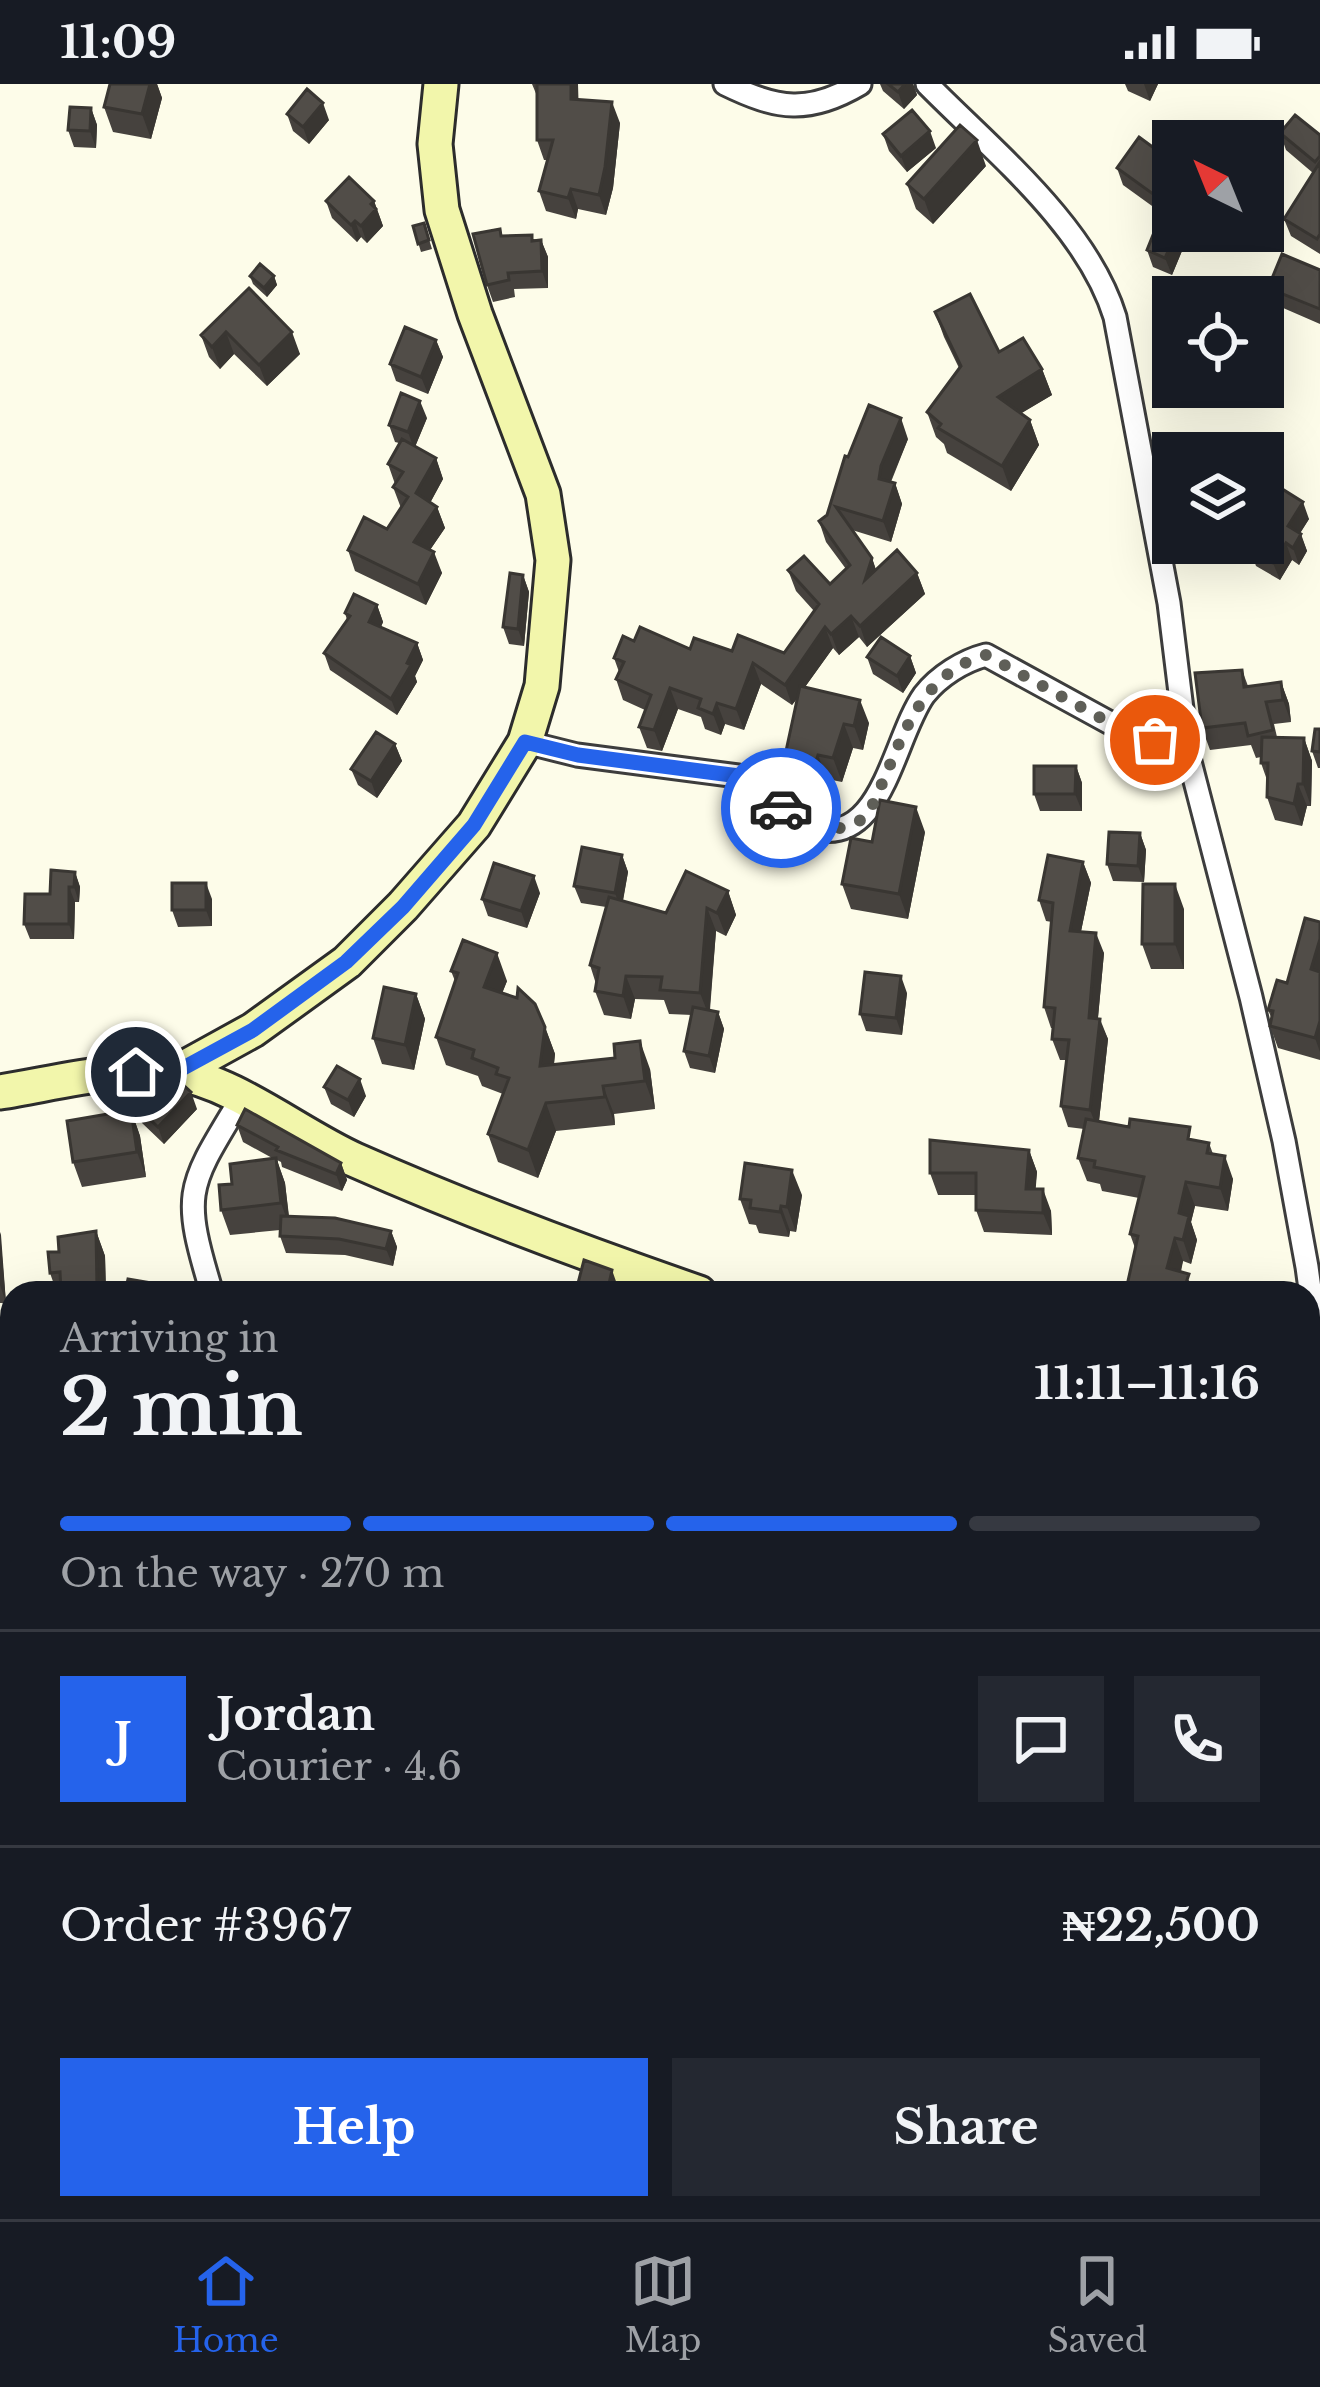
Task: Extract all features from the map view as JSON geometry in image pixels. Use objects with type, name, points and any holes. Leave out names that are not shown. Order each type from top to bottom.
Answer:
[{"type":"street","points":[[176,1072],[253,1030],[346,962],[403,907],[474,825],[525,742],[544,674],[554,560],[543,494],[442,210],[435,144],[441,84]]},
{"type":"street","points":[[734,86],[803,107],[827,103],[860,84]]},
{"type":"street","points":[[927,84],[1060,220],[1106,286],[1157,536],[1187,750],[1252,997],[1284,1141],[1307,1281]]},
{"type":"street","points":[[525,742],[578,755],[739,776],[792,820],[811,829],[830,829],[867,816],[898,744],[932,686],[969,659],[986,655],[1123,730],[1187,750]]},
{"type":"street","points":[[0,1092],[136,1072],[176,1072],[242,1099],[352,1159],[536,1237],[664,1281]]},
{"type":"street","points":[[209,1281],[190,1213],[194,1184],[242,1099]]},
{"type":"building","points":[[110,84],[150,84],[142,114],[104,107]]},
{"type":"building","points":[[537,84],[571,84],[571,99],[612,102],[599,195],[571,189],[568,198],[539,191],[553,140],[537,140]]},
{"type":"building","points":[[307,89],[323,103],[303,127],[287,114]]},
{"type":"building","points":[[70,107],[91,108],[90,131],[68,130]]},
{"type":"building","points":[[912,110],[930,131],[901,156],[883,134]]},
{"type":"building","points":[[1295,115],[1320,135],[1320,156],[1315,162],[1284,136],[1284,128]]},
{"type":"building","points":[[960,125],[977,140],[924,199],[907,184]]},
{"type":"building","points":[[1139,137],[1152,147],[1152,193],[1117,168]]},
{"type":"building","points":[[1320,162],[1317,239],[1284,219]]},
{"type":"building","points":[[349,177],[374,201],[371,204],[376,209],[361,226],[355,221],[351,225],[326,201]]},
{"type":"building","points":[[424,223],[429,240],[418,244],[413,226]]},
{"type":"building","points":[[500,229],[501,236],[532,235],[532,241],[541,240],[542,271],[508,273],[509,280],[487,285],[473,234]]},
{"type":"building","points":[[1282,254],[1320,270],[1320,309],[1284,294],[1284,276],[1273,276]]},
{"type":"building","points":[[260,264],[274,276],[264,288],[250,276]]},
{"type":"building","points":[[249,288],[292,332],[259,365],[226,332],[212,347],[201,335]]},
{"type":"building","points":[[970,294],[999,352],[1023,338],[1042,369],[998,397],[1030,420],[1002,466],[938,428],[941,424],[927,412],[961,366],[935,312]]},
{"type":"building","points":[[405,327],[436,340],[421,377],[390,364]]},
{"type":"building","points":[[401,393],[420,401],[408,432],[389,425]]},
{"type":"building","points":[[869,405],[901,418],[881,466],[879,479],[895,483],[883,521],[836,507],[872,558],[865,580],[897,550],[917,573],[860,626],[851,616],[831,634],[825,627],[785,685],[753,663],[736,709],[717,703],[713,714],[698,708],[701,699],[670,688],[654,730],[639,727],[651,695],[616,679],[624,662],[614,658],[623,636],[634,641],[640,627],[690,649],[694,638],[732,651],[738,635],[784,653],[819,604],[788,570],[804,556],[830,584],[850,565],[819,521],[827,515],[845,456]]},
{"type":"building","points":[[402,439],[436,458],[416,493],[437,507],[414,542],[434,552],[418,584],[348,550],[364,517],[387,529],[408,497],[393,487],[403,472],[388,464]]},
{"type":"building","points":[[1284,490],[1303,502],[1288,526],[1301,534],[1293,548],[1284,546]]},
{"type":"building","points":[[510,573],[523,575],[518,629],[503,627]]},
{"type":"building","points":[[354,594],[377,605],[369,622],[417,643],[407,663],[411,665],[391,699],[324,653],[350,616],[345,613]]},
{"type":"building","points":[[881,637],[910,656],[897,676],[867,657]]},
{"type":"building","points":[[1242,670],[1244,687],[1281,682],[1283,700],[1266,702],[1273,730],[1248,736],[1245,723],[1202,728],[1195,673]]},
{"type":"building","points":[[800,686],[860,700],[854,726],[844,724],[833,758],[818,755],[810,780],[775,769],[782,750],[786,751]]},
{"type":"building","points":[[1315,729],[1320,729],[1320,752],[1312,751]]},
{"type":"building","points":[[376,732],[395,744],[371,781],[351,769]]},
{"type":"building","points":[[1262,737],[1304,738],[1303,784],[1298,784],[1294,804],[1267,797],[1268,763],[1261,763]]},
{"type":"building","points":[[1034,766],[1076,766],[1075,794],[1034,794]]},
{"type":"building","points":[[880,800],[916,807],[899,894],[842,884],[851,838],[872,842]]},
{"type":"building","points":[[1109,832],[1140,833],[1138,866],[1107,864]]},
{"type":"building","points":[[582,847],[622,855],[615,893],[574,886]]},
{"type":"building","points":[[1048,855],[1083,862],[1070,931],[1096,933],[1089,1018],[1100,1019],[1090,1110],[1061,1106],[1069,1040],[1052,1039],[1055,1008],[1044,1007],[1053,903],[1039,900]]},
{"type":"building","points":[[494,863],[534,876],[521,911],[482,899]]},
{"type":"building","points":[[51,870],[75,872],[74,887],[69,887],[69,924],[24,924],[25,894],[50,894]]},
{"type":"building","points":[[686,871],[728,891],[717,913],[707,908],[700,993],[660,990],[662,977],[626,976],[623,996],[595,991],[599,968],[590,965],[609,897],[666,913]]},
{"type":"building","points":[[172,883],[206,883],[206,910],[172,910]]},
{"type":"building","points":[[1143,884],[1175,884],[1175,944],[1142,944]]},
{"type":"building","points":[[1305,918],[1320,922],[1311,969],[1320,972],[1320,1021],[1315,1038],[1270,1026],[1273,1011],[1268,1010],[1277,980],[1287,983]]},
{"type":"building","points":[[463,940],[497,953],[484,987],[517,998],[518,988],[535,1004],[545,1027],[540,1066],[615,1058],[614,1044],[640,1041],[645,1081],[603,1086],[605,1097],[546,1103],[528,1150],[488,1134],[509,1078],[472,1058],[474,1050],[436,1037],[458,973],[451,971]]},
{"type":"building","points":[[865,972],[901,976],[896,1018],[860,1014]]},
{"type":"building","points":[[384,987],[416,994],[405,1045],[373,1038]]},
{"type":"building","points":[[693,1007],[718,1012],[709,1056],[684,1051]]},
{"type":"building","points":[[337,1066],[360,1079],[348,1100],[324,1087]]},
{"type":"building","points":[[166,1077],[175,1083],[178,1080],[191,1092],[158,1127],[136,1106]]},
{"type":"building","points":[[245,1109],[341,1163],[336,1174],[276,1150],[278,1147],[237,1125]]},
{"type":"building","points":[[131,1110],[137,1152],[73,1162],[67,1121]]},
{"type":"building","points":[[1086,1119],[1129,1127],[1130,1119],[1190,1127],[1188,1139],[1209,1143],[1207,1153],[1225,1156],[1220,1188],[1186,1182],[1179,1213],[1189,1216],[1183,1240],[1175,1238],[1167,1268],[1189,1274],[1187,1281],[1128,1281],[1138,1236],[1130,1234],[1144,1177],[1094,1167],[1095,1161],[1078,1158]]},
{"type":"building","points":[[930,1140],[1029,1150],[1026,1189],[1043,1189],[1043,1213],[976,1210],[976,1173],[930,1173]]},
{"type":"building","points":[[276,1158],[281,1203],[221,1210],[219,1185],[232,1184],[230,1164]]},
{"type":"building","points":[[745,1163],[792,1170],[787,1207],[781,1206],[780,1212],[750,1208],[751,1200],[740,1199]]},
{"type":"building","points":[[281,1216],[335,1218],[391,1231],[386,1249],[339,1239],[280,1236]]},
{"type":"building","points":[[96,1231],[97,1281],[60,1281],[60,1272],[50,1273],[48,1252],[59,1252],[58,1237]]},
{"type":"building","points":[[584,1260],[612,1270],[610,1281],[579,1281]]},
{"type":"way so far","points":[[781,808],[811,829],[855,824],[867,816],[921,699],[945,675],[969,659],[986,655],[1123,730],[1155,740]]},
{"type":"route","points":[[136,1072],[176,1072],[253,1030],[346,962],[403,907],[474,825],[525,742],[578,755],[739,776],[781,808]]}]
